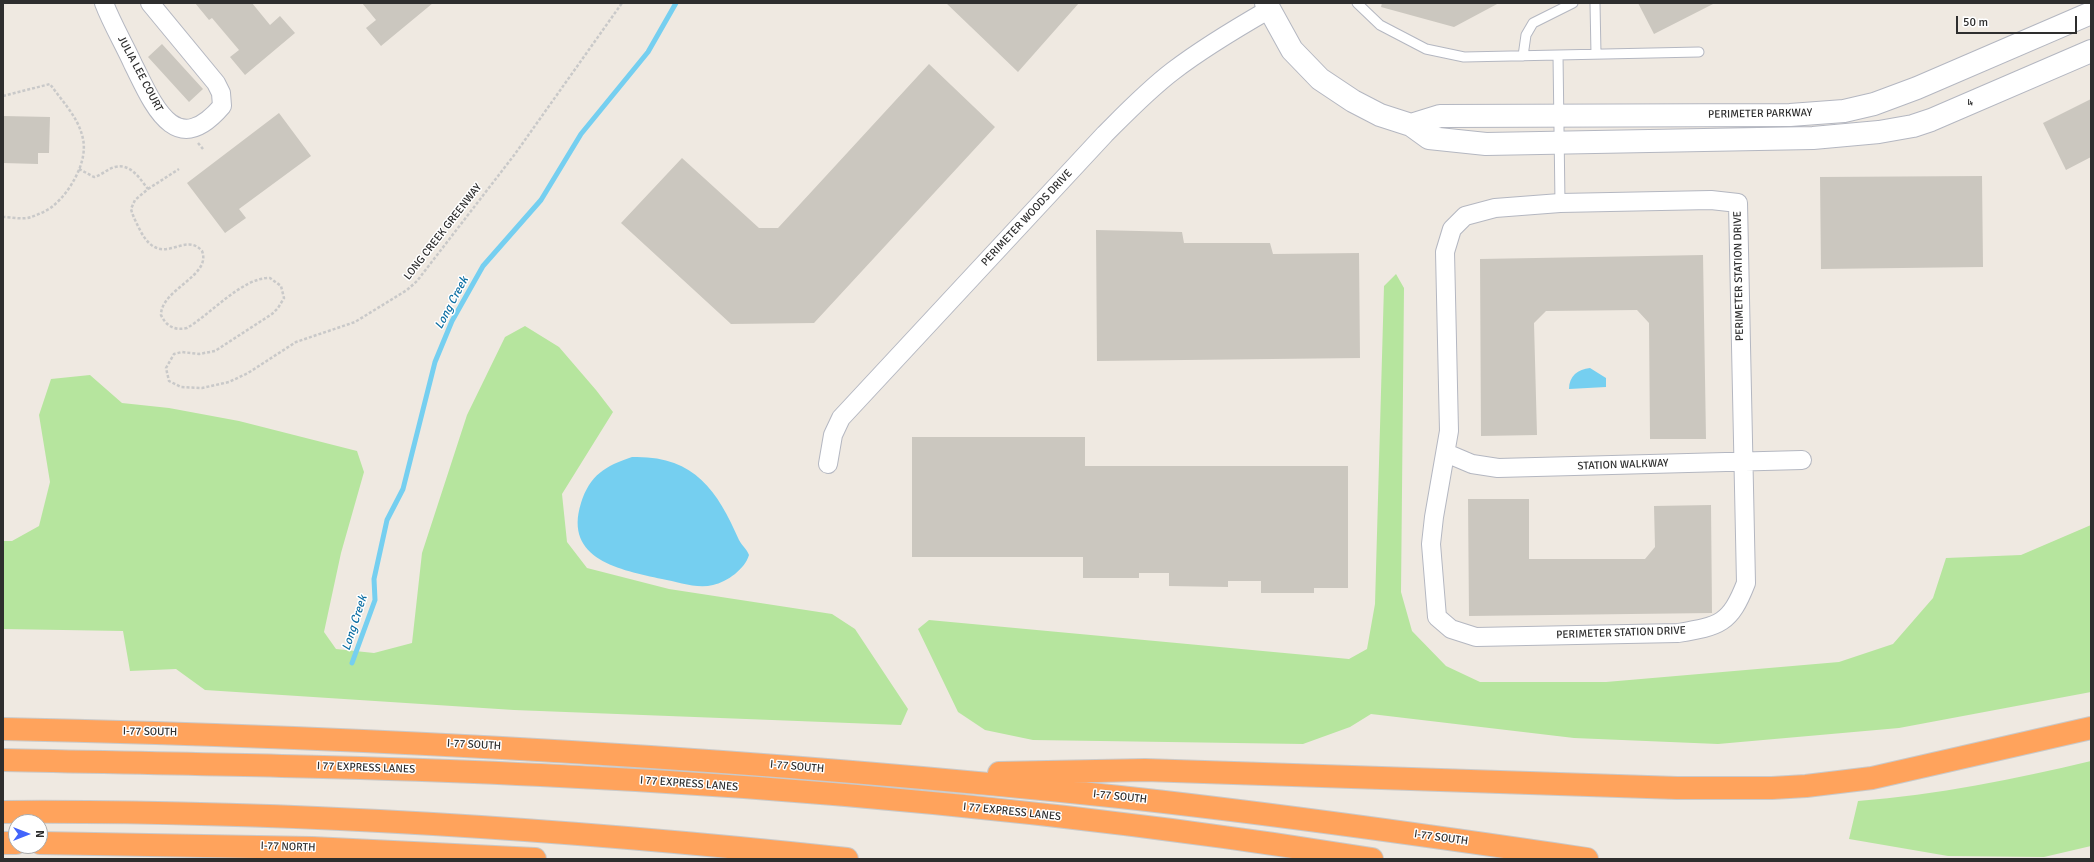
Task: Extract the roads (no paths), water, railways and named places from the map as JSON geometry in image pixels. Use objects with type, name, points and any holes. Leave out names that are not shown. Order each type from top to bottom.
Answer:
[{"type":"highway","points":[[893,775],[1145,770],[1669,788],[1772,788],[1806,786],[1872,778],[2091,728]]},
{"type":"highway","name":"I-77 SOUTH","points":[[3,729],[184,733],[425,742],[660,756],[893,775],[1242,811],[1587,859]]},
{"type":"highway","name":"I 77 EXPRESS LANES","points":[[3,760],[314,766],[658,781],[1004,811],[1238,839],[1372,859]]},
{"type":"highway","points":[[3,812],[227,814],[404,821],[606,835],[847,859]]},
{"type":"highway","name":"I-77 NORTH","points":[[48,843],[312,848],[535,859]]},
{"type":"street","name":"JULIA LEE COURT","points":[[104,3],[153,104],[166,121],[178,127],[189,128],[201,124],[213,116],[222,106],[221,93],[216,83],[150,3]]},
{"type":"street","name":"PERIMETER PARKWAY","points":[[1267,7],[1292,50],[1320,79],[1353,101],[1380,115],[1411,125],[1429,138],[1486,144],[1558,142],[1790,127],[1874,104],[1917,88],[2091,13]]},
{"type":"street","name":"PERIMETER WOODS DRIVE","points":[[828,464],[833,435],[842,418],[1105,134],[1142,97],[1172,72],[1267,7]]},
{"type":"street","name":"4","points":[[1931,120],[2091,51]]},
{"type":"street","name":"PERIMETER PARKWAY","points":[[1411,125],[1440,116],[1558,116],[1790,127],[1851,136],[1913,126],[1931,120]]},
{"type":"street","name":"PERIMETER STATION DRIVE","points":[[1711,200],[1738,203],[1746,583],[1737,606],[1723,621],[1704,629],[1678,633],[1476,637],[1451,629],[1437,617],[1432,544],[1434,517],[1446,454],[1449,431],[1449,398],[1445,252],[1452,229],[1465,216],[1495,208],[1560,203],[1711,200]]},
{"type":"street","name":"STATION WALKWAY","points":[[1446,454],[1472,464],[1498,468],[1802,460]]},
{"type":"lane","points":[[1357,3],[1380,25],[1426,49],[1464,57],[1699,52]]},
{"type":"lane","points":[[1523,56],[1526,35],[1533,23],[1573,3]]},
{"type":"lane","points":[[1595,3],[1596,54]]},
{"type":"lane","points":[[1558,55],[1560,203]]},
{"type":"water","points":[[1590,368],[1606,378],[1606,387],[1569,389],[1569,384],[1575,374]]},
{"type":"water","points":[[632,457],[653,458],[671,462],[687,469],[712,491],[722,505],[739,540],[749,555],[740,570],[724,581],[713,585],[694,586],[614,566],[599,559],[588,550],[580,538],[578,522],[581,503],[585,493],[594,479],[606,468]]},
{"type":"waterway","name":"Long Creek","points":[[352,663],[375,600],[374,579],[387,520],[403,489],[435,362],[452,321],[483,266],[541,200],[581,134],[648,52],[676,3]]}]
